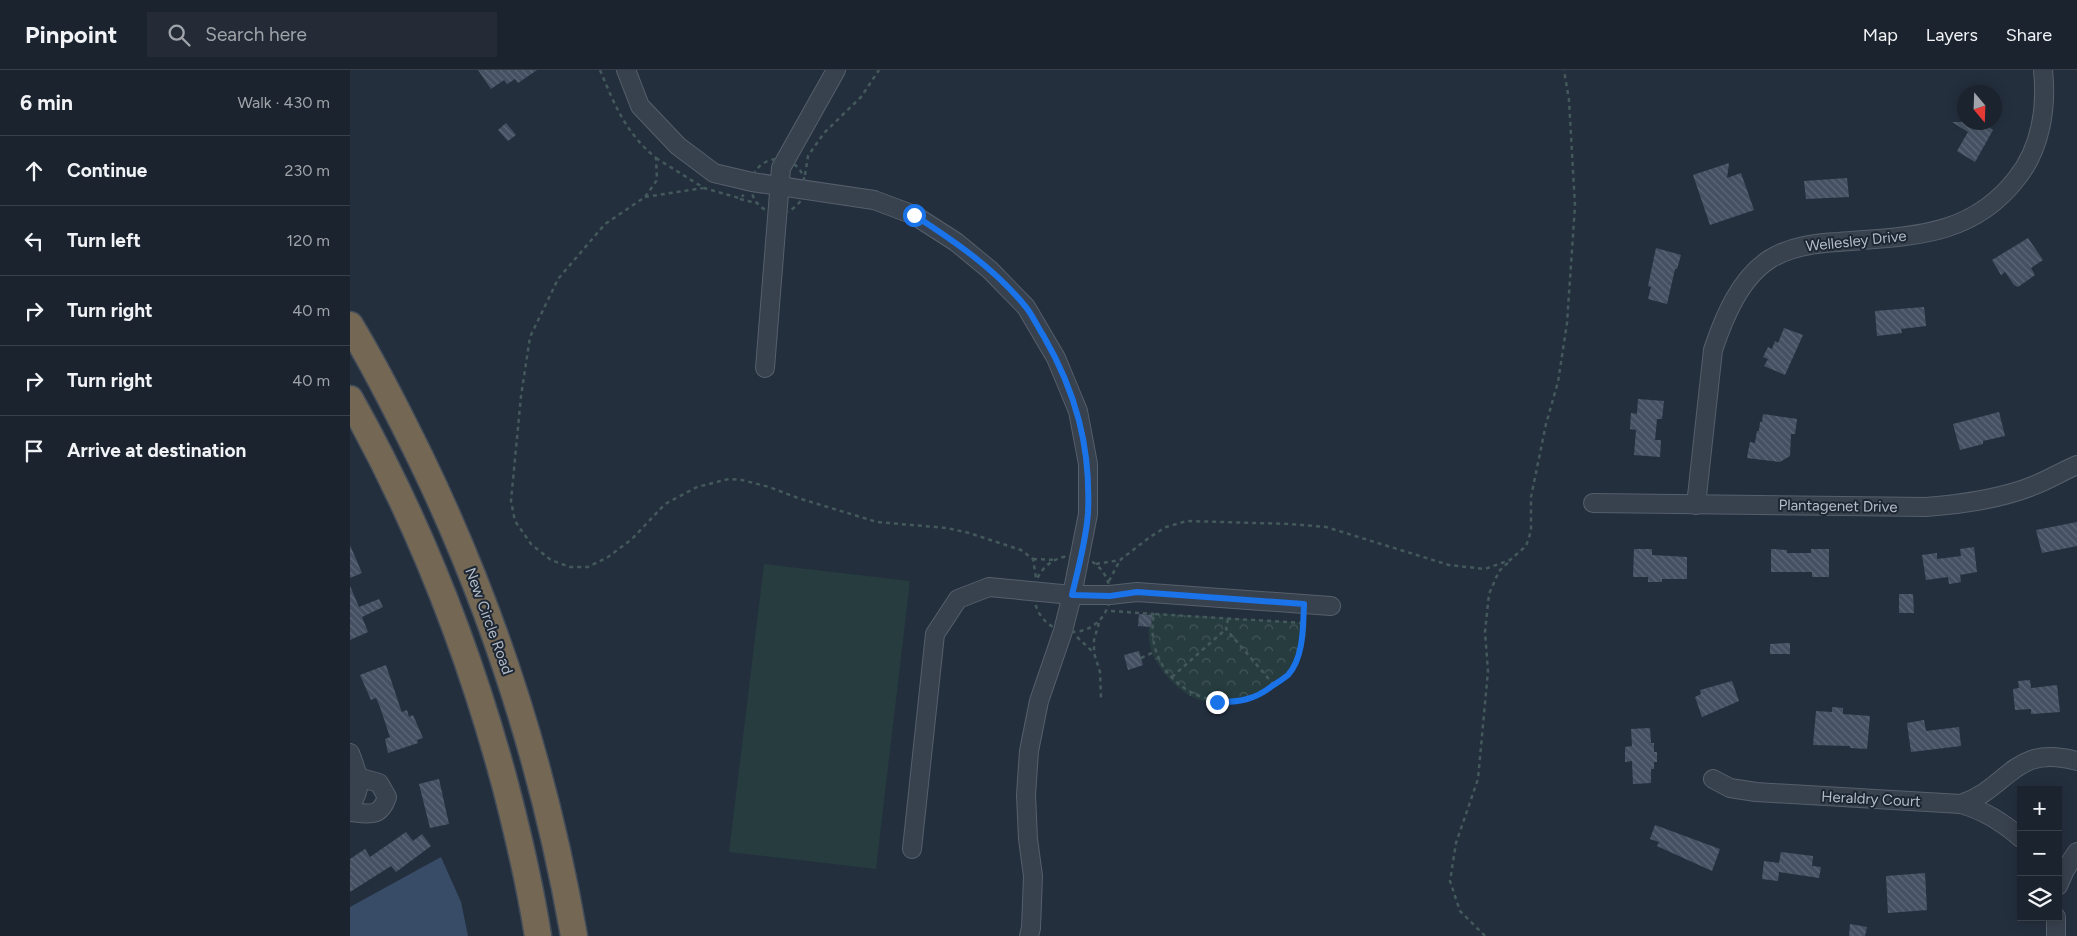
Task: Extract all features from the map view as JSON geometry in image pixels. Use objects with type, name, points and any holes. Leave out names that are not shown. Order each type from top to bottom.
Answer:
[{"type":"highway","name":"New Circle Road","points":[[350,326],[406,427],[438,493],[498,640],[527,732],[547,805],[574,936]]},
{"type":"highway","points":[[350,399],[376,444],[405,507],[452,619],[496,751],[520,841],[538,936]]},
{"type":"street","points":[[626,70],[640,106],[678,146],[714,173],[778,186],[874,200],[914,215],[956,242],[990,270],[1026,307],[1056,358],[1078,411],[1088,464],[1088,514],[1072,595],[1039,701],[1029,751],[1026,795],[1028,840],[1033,876],[1029,936]]},
{"type":"street","points":[[765,368],[778,213],[778,186],[781,168],[836,70]]},
{"type":"street","name":"Wellesley Drive","points":[[1696,505],[1713,350],[1726,318],[1747,279],[1771,258],[1804,245],[1932,233],[1974,218],[1992,205],[2014,182],[2033,152],[2042,118],[2044,98],[2043,70]]},
{"type":"street","name":"Plantagenet Drive","points":[[1593,503],[1696,505],[1811,504],[1926,507],[1957,505],[1991,498],[2035,485],[2077,465]]},
{"type":"street","points":[[912,849],[934,634],[958,599],[989,587],[1072,595],[1110,596],[1137,592],[1331,606]]},
{"type":"street","points":[[350,753],[358,777],[358,793],[350,806]]},
{"type":"street","points":[[1961,804],[1974,799],[1989,789],[2013,768],[2026,762],[2041,757],[2060,757],[2077,761]]},
{"type":"street","points":[[350,812],[368,814],[379,812],[388,797],[379,782],[358,777]]},
{"type":"street","name":"Heraldry Court","points":[[1713,779],[1730,788],[1756,792],[1961,804],[1981,810],[1996,818],[2017,835]]},
{"type":"street","points":[[2062,877],[2077,852]]},
{"type":"street","points":[[2056,921],[2056,936]]},
{"type":"path","points":[[600,70],[618,113],[642,146],[656,158],[657,180],[645,197],[605,224],[558,279],[530,337],[521,396],[511,501],[515,520],[531,544],[551,560],[570,567],[588,566],[608,557],[632,539],[665,504],[697,487],[729,479],[742,480],[769,487],[798,498],[877,522],[947,528],[1021,550],[1033,558],[1057,560]]},
{"type":"path","points":[[804,180],[808,156],[824,133],[861,97],[879,70]]},
{"type":"path","points":[[1485,936],[1460,911],[1450,881],[1456,844],[1478,779],[1488,671],[1485,632],[1489,594],[1499,571],[1526,546],[1531,531],[1531,497],[1546,424],[1558,382],[1567,323],[1575,206],[1571,117],[1564,70]]},
{"type":"path","points":[[645,197],[704,188]]},
{"type":"path","points":[[739,198],[758,204]]},
{"type":"path","points":[[1109,583],[1120,560],[1166,527],[1187,521],[1326,527],[1448,565],[1485,569],[1510,560]]},
{"type":"path","points":[[1033,558],[1036,580]]},
{"type":"path","points":[[1096,564],[1120,560]]},
{"type":"path","points":[[1154,614],[1152,626],[1156,651],[1160,661],[1172,677],[1184,689],[1201,697],[1217,702],[1236,702],[1259,696],[1288,674],[1298,655],[1303,636],[1304,604]]},
{"type":"path","points":[[1107,611],[1303,624]]},
{"type":"path","points":[[1172,677],[1226,628],[1228,619]]},
{"type":"path","points":[[1099,621],[1094,640],[1094,653],[1100,672],[1101,698]]},
{"type":"path","points":[[1226,628],[1274,685]]},
{"type":"path","points":[[1070,633],[1085,643],[1094,653]]},
{"type":"path","points":[[1141,658],[1156,651]]},
{"type":"green space","points":[[764,564],[910,581],[876,869],[729,852]]},
{"type":"green space","points":[[1149,613],[1307,623],[1299,659],[1285,680],[1263,695],[1250,700],[1223,704],[1209,703],[1185,693],[1161,668],[1153,655],[1150,645]]},
{"type":"water","points":[[441,857],[461,902],[468,936],[350,936],[350,907]]},
{"type":"building","points":[[478,70],[537,70],[518,83],[515,79],[507,84],[504,80],[491,89]]},
{"type":"building","points":[[506,123],[516,135],[508,141],[498,130]]},
{"type":"building","points":[[1965,130],[1993,130],[1975,162],[1957,151],[1968,132]]},
{"type":"building","points":[[1729,163],[1727,178],[1741,173],[1754,210],[1710,225],[1693,175]]},
{"type":"building","points":[[1847,178],[1849,197],[1806,199],[1804,181]]},
{"type":"building","points":[[2028,238],[2043,260],[2031,268],[2035,275],[2018,287],[2014,285],[2005,272],[2001,275],[1992,260]]},
{"type":"building","points":[[1656,248],[1681,255],[1677,269],[1675,269],[1667,304],[1648,299],[1651,287],[1648,286]]},
{"type":"building","points":[[1924,307],[1926,326],[1901,329],[1902,333],[1877,336],[1875,311]]},
{"type":"building","points":[[1784,328],[1803,335],[1785,375],[1764,366],[1768,359],[1763,357],[1768,347],[1772,349],[1775,341],[1778,343]]},
{"type":"building","points":[[1638,399],[1664,401],[1662,419],[1657,419],[1655,440],[1661,440],[1660,457],[1634,455],[1636,430],[1630,429],[1631,413],[1637,414]]},
{"type":"building","points":[[1999,412],[2005,436],[1983,441],[1983,444],[1960,450],[1953,424]]},
{"type":"building","points":[[1763,414],[1797,419],[1795,434],[1791,434],[1790,456],[1780,462],[1747,458],[1750,442],[1755,443]]},
{"type":"building","points":[[2077,522],[2077,546],[2042,553],[2036,530]]},
{"type":"building","points":[[350,545],[362,573],[350,578]]},
{"type":"building","points":[[1974,547],[1977,572],[1960,575],[1961,582],[1949,584],[1948,577],[1926,580],[1922,555],[1937,553],[1937,559],[1961,556],[1960,549]]},
{"type":"building","points":[[1634,549],[1652,549],[1652,555],[1687,557],[1687,579],[1662,579],[1662,582],[1648,582],[1648,577],[1633,577]]},
{"type":"building","points":[[1771,549],[1787,550],[1787,553],[1811,553],[1811,549],[1829,549],[1829,577],[1812,577],[1812,572],[1771,572]]},
{"type":"building","points":[[350,586],[359,607],[379,599],[383,607],[362,617],[368,632],[350,640]]},
{"type":"building","points":[[1899,594],[1913,594],[1914,613],[1899,613]]},
{"type":"building","points":[[1139,614],[1152,615],[1151,627],[1138,626]]},
{"type":"building","points":[[1790,643],[1790,654],[1770,654],[1770,644]]},
{"type":"building","points":[[1139,651],[1143,665],[1128,670],[1124,655]]},
{"type":"building","points":[[386,665],[402,712],[407,710],[409,717],[413,715],[423,738],[417,740],[418,743],[388,753],[385,739],[390,737],[380,707],[376,698],[371,700],[360,675]]},
{"type":"building","points":[[2030,680],[2031,688],[2057,685],[2060,712],[2031,714],[2031,709],[2015,710],[2013,689],[2019,688],[2018,681]]},
{"type":"building","points":[[1732,681],[1739,701],[1702,717],[1695,697],[1701,694],[1700,690]]},
{"type":"building","points":[[1832,707],[1843,708],[1843,714],[1870,716],[1867,749],[1850,748],[1850,746],[1813,745],[1816,711],[1832,712]]},
{"type":"building","points":[[1924,720],[1926,731],[1959,727],[1961,746],[1911,752],[1907,723]]},
{"type":"building","points":[[1650,728],[1651,743],[1654,743],[1654,752],[1657,752],[1657,762],[1654,762],[1654,769],[1651,769],[1651,783],[1633,784],[1632,761],[1625,762],[1625,747],[1632,746],[1631,729]]},
{"type":"building","points":[[439,779],[449,824],[430,828],[419,784]]},
{"type":"building","points":[[1655,825],[1720,849],[1712,871],[1657,846],[1659,842],[1650,839]]},
{"type":"building","points":[[406,832],[413,841],[422,834],[431,846],[396,872],[391,866],[350,892],[350,859],[365,849],[370,857]]},
{"type":"building","points":[[1781,852],[1813,856],[1812,866],[1821,867],[1819,878],[1779,872],[1778,881],[1762,879],[1764,861],[1779,863]]},
{"type":"building","points":[[1925,873],[1927,910],[1888,913],[1886,876]]},
{"type":"building","points":[[1850,924],[1867,927],[1865,936],[1849,936]]},
{"type":"route","points":[[914,215],[956,242],[990,270],[1026,307],[1056,358],[1078,411],[1088,464],[1088,514],[1072,595],[1110,596],[1137,592],[1304,604],[1303,636],[1298,655],[1288,674],[1259,696],[1236,702],[1217,702]]}]
